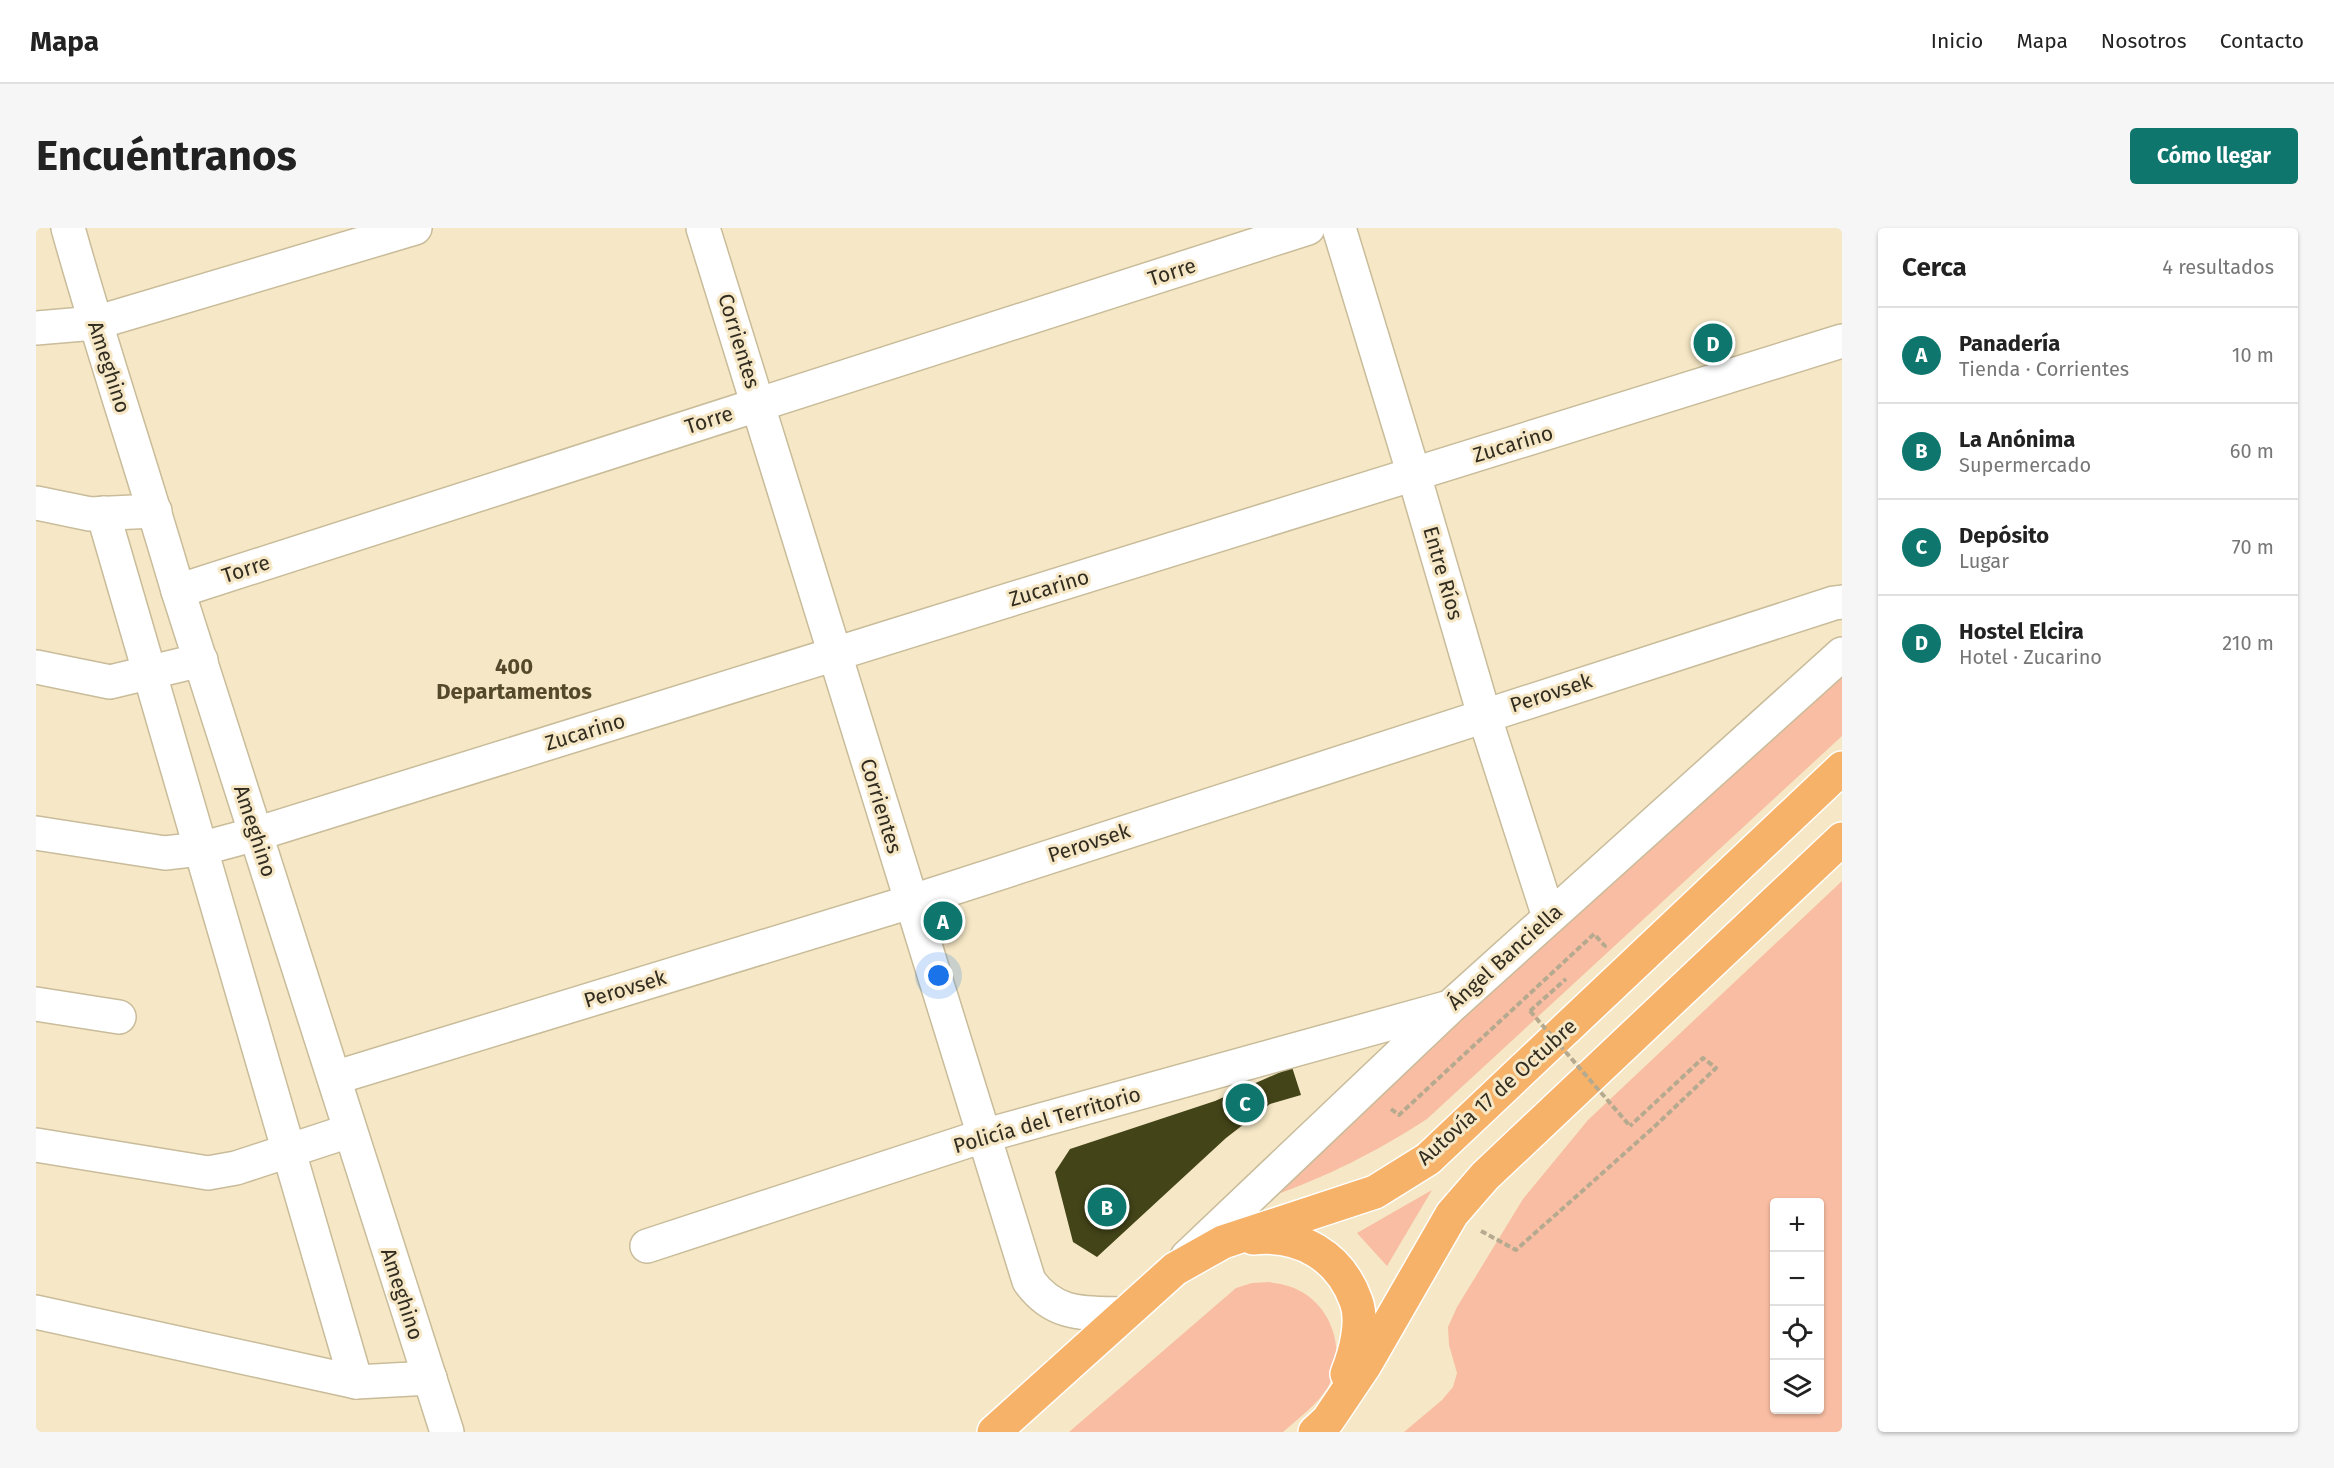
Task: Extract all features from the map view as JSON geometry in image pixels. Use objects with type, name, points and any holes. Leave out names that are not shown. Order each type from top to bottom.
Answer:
[{"type":"highway","name":"Autovía 17 de Octubre","points":[[994,1432],[1175,1269],[1223,1242],[1375,1192],[1428,1160],[1842,768]]},
{"type":"highway","points":[[1322,1426],[1365,1365],[1452,1214],[1485,1176],[1842,839]]},
{"type":"highway","points":[[1223,1242],[1272,1236],[1310,1245],[1332,1261],[1348,1284],[1357,1302],[1359,1328],[1351,1365],[1322,1426]]},
{"type":"street","name":"Ameghino","points":[[68,228],[178,591],[447,1432]]},
{"type":"street","points":[[36,328],[95,323],[416,228]]},
{"type":"street","name":"Corrientes","points":[[703,228],[982,1136],[1029,1281],[1039,1295],[1059,1308],[1081,1313],[1125,1314]]},
{"type":"street","name":"Torre","points":[[178,591],[1308,228]]},
{"type":"street","name":"Entre Ríos","points":[[1339,228],[1484,715],[1549,917]]},
{"type":"street","name":"Zucarino","points":[[36,833],[165,853],[200,849],[256,834],[1842,341]]},
{"type":"street","points":[[36,503],[90,514],[155,511]]},
{"type":"street","points":[[103,513],[356,1382]]},
{"type":"street","name":"Perovsek","points":[[334,1078],[910,902],[1484,715],[1842,602]]},
{"type":"street","name":"Ángel Banciella","points":[[1175,1269],[1450,1007],[1842,654]]},
{"type":"street","points":[[36,667],[110,682],[201,660]]},
{"type":"street","points":[[36,1004],[119,1017]]},
{"type":"street","name":"Policía del Territorio","points":[[647,1246],[982,1136],[1450,1007]]},
{"type":"street","points":[[36,1145],[208,1173],[236,1168],[349,1131]]},
{"type":"street","points":[[36,1312],[356,1382],[430,1378]]},
{"type":"path","points":[[1364,1088],[1399,1115],[1594,934],[1605,946],[1597,953]]},
{"type":"path","points":[[1452,1214],[1516,1250],[1653,1128],[1716,1068],[1703,1058],[1630,1126],[1530,1011],[1572,975]]},
{"type":"shaded area","points":[[1842,674],[1842,736],[1427,1119],[1348,1164],[1264,1199]]},
{"type":"shaded area","points":[[1842,881],[1842,1432],[1404,1432],[1442,1400],[1453,1387],[1457,1373],[1449,1345],[1448,1327],[1457,1307],[1523,1199],[1588,1120]]},
{"type":"shaded area","points":[[1432,1190],[1387,1266],[1357,1233]]},
{"type":"shaded area","points":[[1269,1282],[1292,1287],[1311,1299],[1328,1320],[1336,1347],[1334,1374],[1324,1394],[1283,1432],[1069,1432],[1236,1288],[1252,1283]]},
{"type":"building","points":[[1292,1067],[1301,1095],[1270,1104],[1226,1138],[1097,1257],[1073,1242],[1055,1172],[1070,1149],[1215,1101]]},
{"type":"place","name":"Hostel Elcira","points":[[1713,343]]},
{"type":"place","name":"Panadería","points":[[943,921]]},
{"type":"place","name":"Depósito","points":[[1245,1103]]},
{"type":"place","name":"La Anónima","points":[[1107,1207]]},
{"type":"district","name":"400 Departamentos","points":[[514,678]]}]
